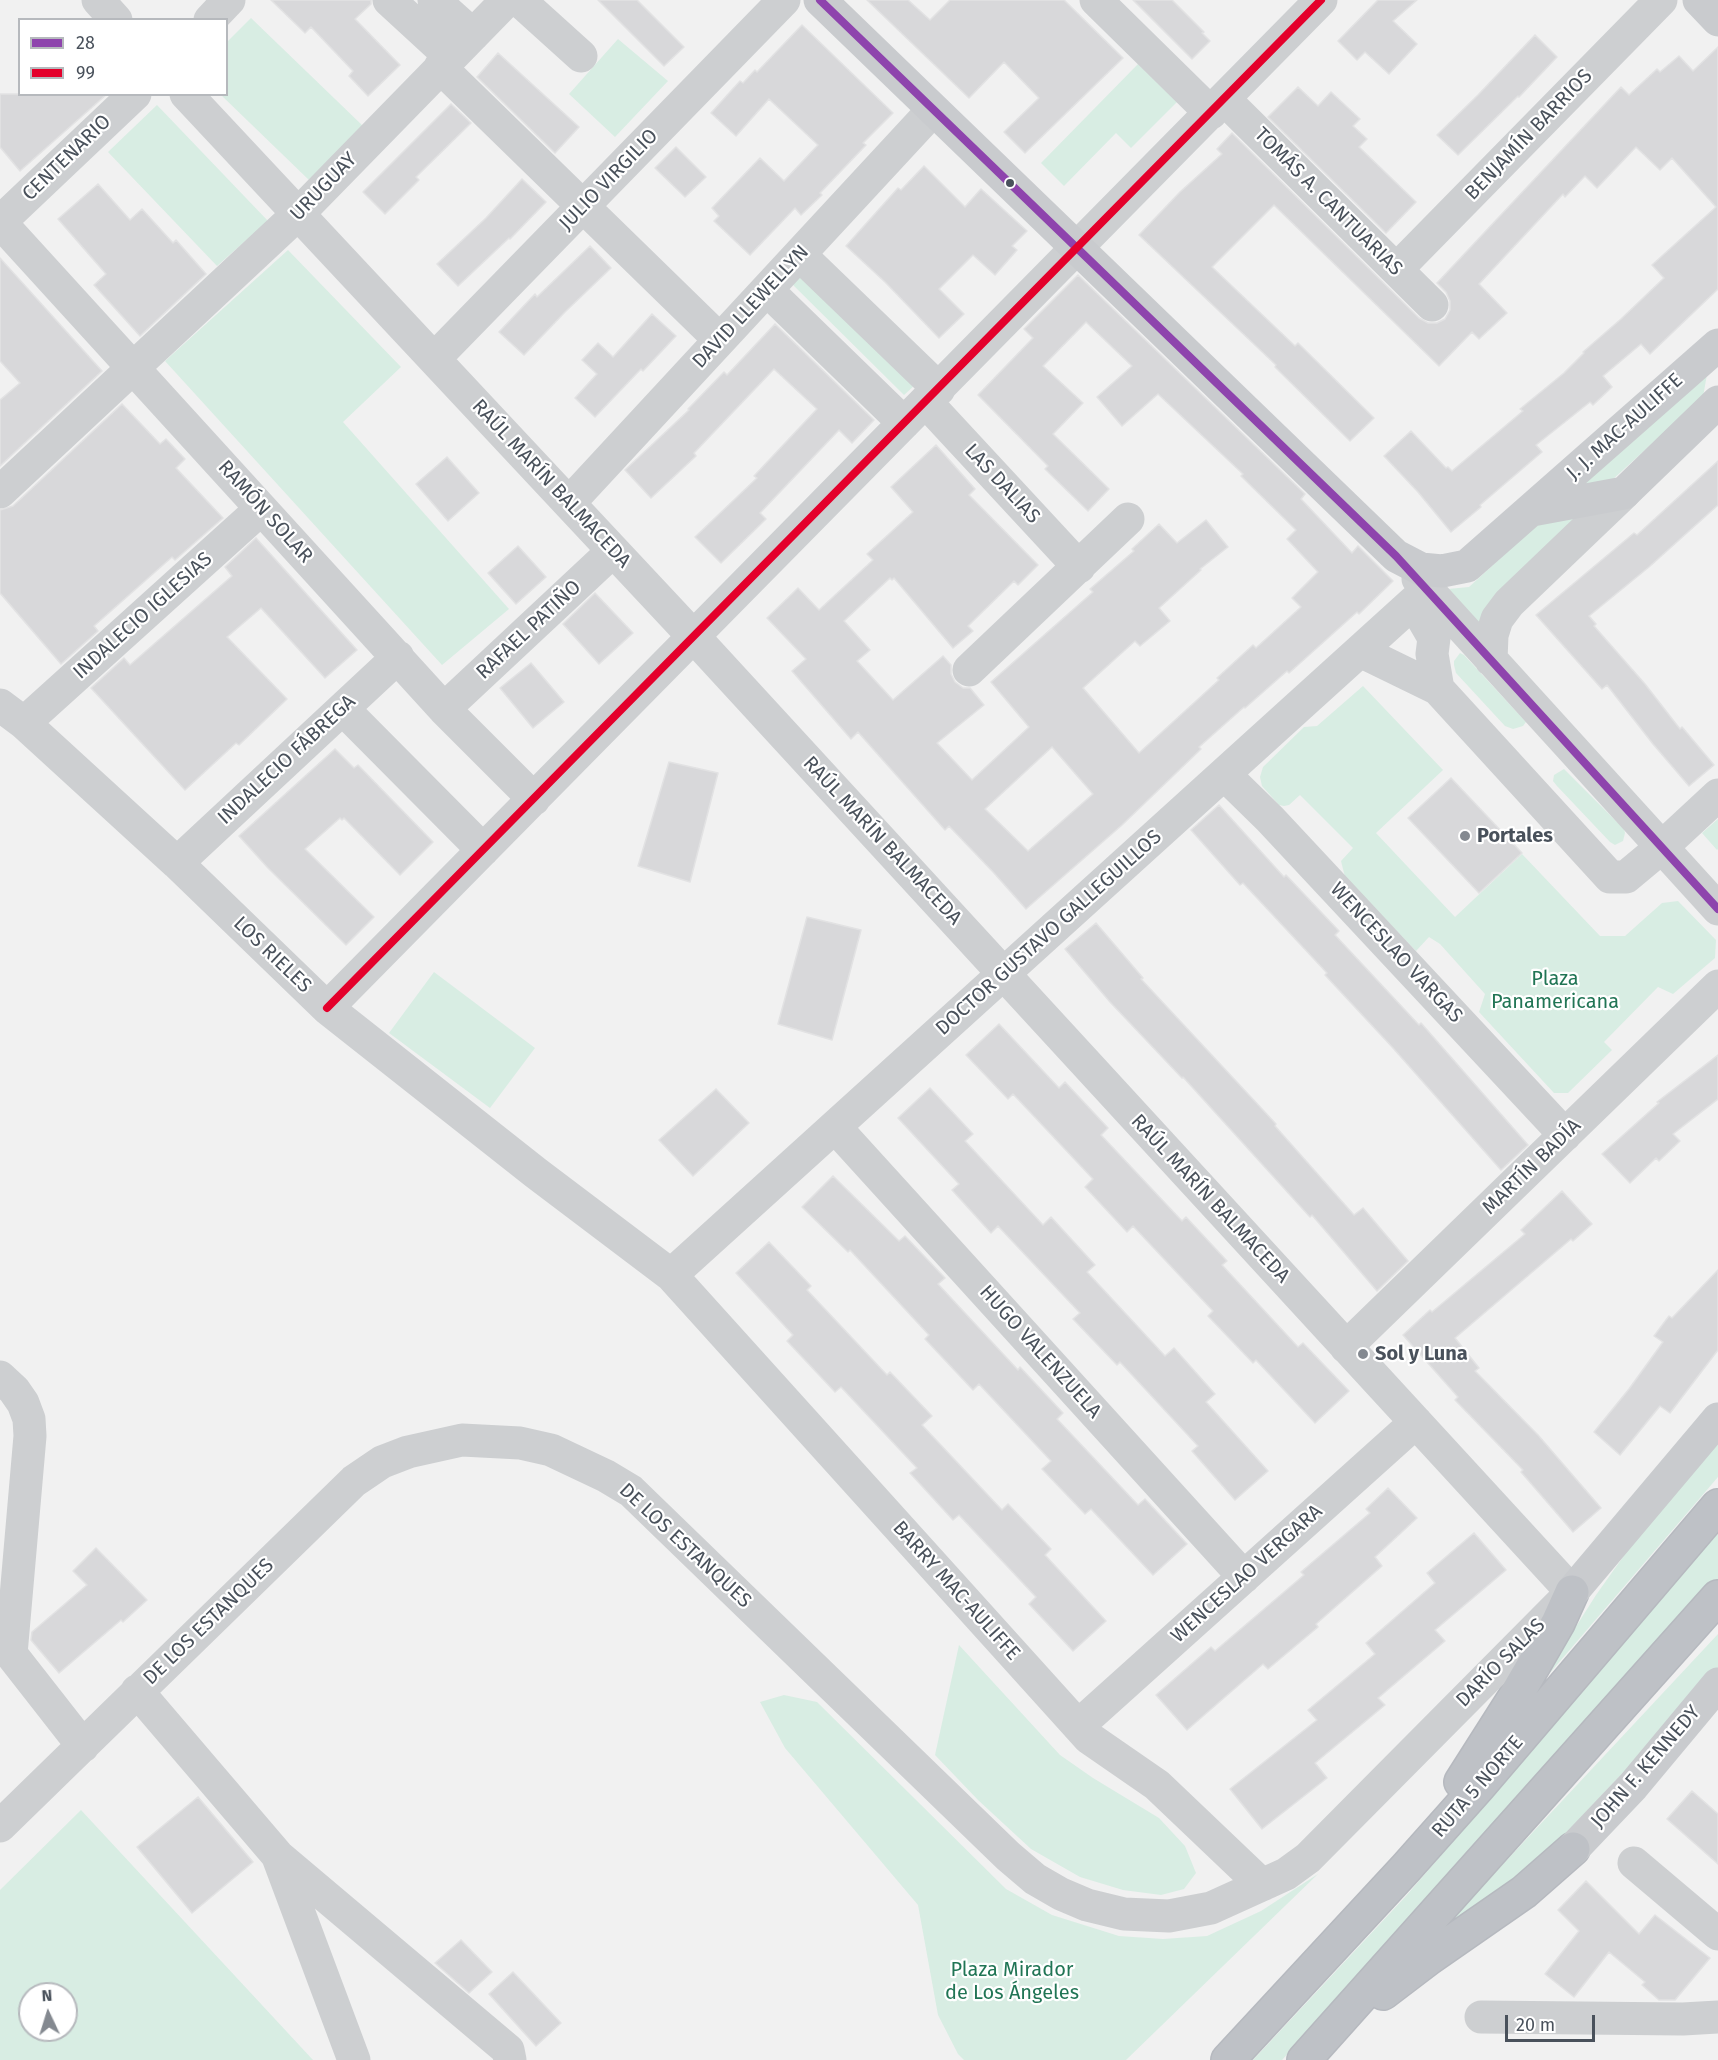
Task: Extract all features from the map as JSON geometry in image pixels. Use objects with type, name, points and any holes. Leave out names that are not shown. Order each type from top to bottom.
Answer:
[{"type":"highway","name":"RUTA 5 NORTE","points":[[1228,2060],[1406,1869],[1718,1506]]},
{"type":"highway","points":[[1406,1869],[1517,1694],[1558,1623],[1572,1592]]},
{"type":"highway","points":[[1310,2053],[1718,1597]]},
{"type":"highway","points":[[1310,2053],[1429,1958],[1524,1892],[1574,1849]]},
{"type":"main road","points":[[819,0],[1396,556]]},
{"type":"main road","points":[[1699,0],[1718,20]]},
{"type":"main road","name":"J. J. MAC-AULIFFE","points":[[1396,556],[1421,569],[1442,571],[1467,566],[1718,345]]},
{"type":"main road","points":[[1624,493],[1718,402]]},
{"type":"main road","name":"J. J. MAC-AULIFFE","points":[[1532,510],[1624,493]]},
{"type":"main road","name":"DARÍO SALAS","points":[[1572,1592],[1718,1419]]},
{"type":"main road","name":"JOHN F. KENNEDY","points":[[1574,1849],[1633,1786],[1718,1684]]},
{"type":"street","points":[[98,0],[114,18]]},
{"type":"street","points":[[212,18],[229,0]]},
{"type":"street","points":[[389,0],[454,53],[583,207],[720,339]]},
{"type":"street","points":[[434,0],[454,53]]},
{"type":"street","name":"URUGUAY","points":[[0,492],[298,214],[507,0]]},
{"type":"street","points":[[519,0],[580,57]]},
{"type":"street","name":"JULIO VIRGILIO","points":[[434,360],[784,0]]},
{"type":"street","name":"TOMÁS A. CANTUARIAS","points":[[1096,0],[1397,269],[1432,305]]},
{"type":"street","points":[[327,1008],[1321,0]]},
{"type":"street","name":"BENJAMÍN BARRIOS","points":[[1397,269],[1661,0]]},
{"type":"street","name":"CENTENARIO","points":[[0,222],[133,96]]},
{"type":"street","name":"RAÚL MARÍN BALMACEDA","points":[[188,96],[694,637],[1572,1592]]},
{"type":"street","name":"DAVID LLEWELLYN","points":[[569,503],[933,110]]},
{"type":"street","name":"RAMÓN SOLAR","points":[[0,222],[444,709],[534,799]]},
{"type":"street","points":[[800,255],[923,405]]},
{"type":"street","points":[[767,290],[923,405]]},
{"type":"street","name":"LAS DALIAS","points":[[923,405],[1078,567]]},
{"type":"street","points":[[1491,660],[1492,635],[1497,619],[1509,603],[1624,493]]},
{"type":"street","name":"INDALECIO IGLESIAS","points":[[12,714],[261,509]]},
{"type":"street","points":[[969,670],[1128,519]]},
{"type":"street","name":"RAFAEL PATIÑO","points":[[444,709],[613,551]]},
{"type":"street","points":[[1396,556],[1662,847],[1713,893]]},
{"type":"street","points":[[1427,590],[1423,619],[1434,638],[1432,654],[1438,689]]},
{"type":"street","name":"DOCTOR GUSTAVO GALLEGUILLOS","points":[[671,1275],[1427,590]]},
{"type":"street","points":[[1360,651],[1438,689],[1610,877],[1626,877],[1718,795]]},
{"type":"street","name":"INDALECIO FÁBREGA","points":[[177,863],[398,657]]},
{"type":"street","points":[[343,709],[483,850]]},
{"type":"street","name":"LOS RIELES","points":[[12,714],[177,863],[327,1008],[536,1173],[671,1275]]},
{"type":"street","name":"WENCESLAO VARGAS","points":[[1224,774],[1270,819],[1565,1135]]},
{"type":"street","name":"MARTÍN BADÍA","points":[[1347,1347],[1718,986]]},
{"type":"street","name":"HUGO VALENZUELA","points":[[835,1127],[1244,1577]]},
{"type":"street","name":"BARRY MAC-AULIFFE","points":[[671,1275],[1089,1738],[1157,1785],[1262,1884]]},
{"type":"street","points":[[0,1377],[14,1390],[23,1404],[29,1419],[30,1436],[5,1649],[83,1746]]},
{"type":"street","name":"WENCESLAO VERGARA","points":[[1078,1726],[1416,1422]]},
{"type":"street","name":"DE LOS ESTANQUES","points":[[0,1826],[354,1480],[382,1462],[408,1452],[462,1440],[520,1443],[551,1450],[606,1476],[631,1491],[991,1839],[1035,1879],[1061,1894],[1087,1905],[1124,1914],[1169,1916],[1211,1908],[1262,1884]]},
{"type":"street","name":"DARÍO SALAS","points":[[1262,1884],[1286,1874],[1308,1858],[1572,1592]]},
{"type":"street","points":[[137,1691],[278,1856],[508,2050],[510,2060]]},
{"type":"street","points":[[278,1856],[354,2060]]},
{"type":"street","points":[[1634,1863],[1718,1934]]},
{"type":"street","points":[[1481,2017],[1683,2019],[1718,2017]]},
{"type":"green space","points":[[251,18],[363,126],[310,181],[222,96],[228,96],[228,41]]},
{"type":"green space","points":[[618,39],[668,81],[615,137],[569,94]]},
{"type":"green space","points":[[1138,64],[1177,102],[1131,148],[1116,133],[1064,186],[1041,163]]},
{"type":"green space","points":[[157,105],[268,221],[217,266],[108,152]]},
{"type":"green space","points":[[288,250],[401,367],[343,422],[509,609],[442,665],[165,361]]},
{"type":"green space","points":[[798,271],[915,385],[904,395],[789,281]]},
{"type":"green space","points":[[1709,363],[1703,397],[1611,481],[1571,488]]},
{"type":"green space","points":[[1585,512],[1478,628],[1448,589],[1469,587],[1539,523]]},
{"type":"green space","points":[[1460,653],[1526,722],[1523,726],[1513,729],[1505,726],[1456,673],[1454,661]]},
{"type":"green space","name":"Plaza Panamericana","points":[[1363,686],[1443,770],[1376,833],[1455,917],[1522,854],[1600,936],[1625,936],[1662,903],[1678,901],[1716,940],[1715,958],[1673,994],[1658,987],[1604,1042],[1612,1050],[1568,1093],[1554,1093],[1479,1012],[1485,994],[1440,944],[1429,937],[1416,951],[1345,877],[1341,861],[1353,848],[1300,795],[1289,805],[1279,805],[1262,786],[1260,777],[1263,767],[1304,727],[1317,726]]},
{"type":"green space","points":[[1564,769],[1624,829],[1623,841],[1615,845],[1610,842],[1557,786],[1553,781],[1554,775]]},
{"type":"green space","points":[[1718,819],[1718,849],[1717,850],[1702,833]]},
{"type":"green space","points":[[434,972],[535,1048],[490,1108],[389,1033]]},
{"type":"green space","points":[[1718,1440],[1718,1477],[1537,1688],[1596,1595],[1645,1526]]},
{"type":"green space","points":[[1718,1533],[1718,1579],[1282,2060],[1253,2060],[1406,1896]]},
{"type":"green space","points":[[1718,1634],[1718,1672],[1551,1849],[1504,1888],[1448,1923]]},
{"type":"green space","points":[[959,1645],[1060,1755],[1159,1818],[1185,1846],[1196,1873],[1184,1889],[1161,1895],[1123,1890],[1080,1877],[1031,1849],[978,1800],[935,1755]]},
{"type":"green space","name":"Plaza Mirador de Los Ángeles","points":[[784,1695],[817,1702],[1006,1889],[1052,1915],[1119,1936],[1163,1939],[1207,1936],[1261,1911],[1318,1874],[1126,2060],[964,2060],[958,2054],[938,2015],[918,1905],[785,1748],[760,1702]]},
{"type":"green space","points":[[81,1810],[313,2060],[0,2060],[0,1890]]},
{"type":"building","points":[[271,0],[371,0],[371,4],[355,19],[400,65],[368,96],[349,76],[353,71],[311,27],[305,33]]},
{"type":"building","points":[[598,0],[637,0],[684,47],[664,66]]},
{"type":"building","points":[[867,0],[908,0],[930,20],[950,0],[1064,0],[1123,58],[1025,153],[1004,132],[1039,98],[1004,62],[969,98]]},
{"type":"building","points":[[1133,0],[1172,0],[1210,41],[1192,59]]},
{"type":"building","points":[[1378,0],[1417,0],[1393,21],[1417,44],[1389,74],[1365,52],[1357,60],[1338,41]]},
{"type":"building","points":[[802,25],[893,113],[863,143],[866,145],[820,193],[822,195],[801,215],[795,208],[750,255],[714,221],[719,216],[712,208],[760,158],[784,181],[818,145],[769,99],[736,136],[711,113],[740,81],[743,83],[755,70],[757,72]]},
{"type":"building","points":[[1535,35],[1557,57],[1458,155],[1437,135]]},
{"type":"building","points":[[1718,47],[1718,289],[1650,354],[1641,344],[1603,376],[1612,387],[1593,405],[1590,402],[1536,445],[1542,452],[1451,532],[1384,456],[1411,431],[1446,468],[1452,471],[1523,411],[1520,409],[1564,373],[1583,352],[1664,278],[1652,265],[1716,207],[1672,158],[1660,170],[1636,147],[1597,188],[1585,176],[1565,197],[1563,194],[1479,284],[1507,313],[1479,339],[1472,332],[1439,366],[1274,205],[1212,267],[1295,346],[1298,343],[1374,418],[1350,441],[1275,367],[1276,365],[1139,235],[1180,192],[1222,154],[1217,149],[1232,133],[1419,318],[1428,323],[1437,323],[1445,319],[1450,310],[1450,301],[1446,292],[1437,283],[1621,87],[1629,95],[1657,69],[1660,72],[1679,56],[1693,71]]},
{"type":"building","points":[[498,53],[579,127],[555,153],[477,77]]},
{"type":"building","points":[[1298,87],[1318,106],[1331,92],[1360,119],[1353,126],[1367,139],[1359,147],[1416,202],[1386,233],[1268,117]]},
{"type":"building","points":[[0,94],[105,96],[20,171],[0,147]]},
{"type":"building","points":[[451,104],[471,123],[416,177],[419,180],[385,214],[363,192]]},
{"type":"building","points":[[676,147],[706,177],[685,197],[655,168]]},
{"type":"building","points":[[924,166],[965,207],[981,189],[1027,231],[1012,246],[1017,250],[995,275],[973,255],[939,289],[964,314],[939,338],[885,282],[846,246],[898,188],[901,190]]},
{"type":"building","points":[[522,179],[546,202],[510,239],[458,286],[437,264],[486,218]]},
{"type":"building","points":[[98,184],[130,220],[142,209],[173,243],[176,240],[206,274],[140,336],[94,285],[106,274],[58,219]]},
{"type":"building","points":[[590,246],[611,268],[524,355],[499,332],[535,294],[537,297]]},
{"type":"building","points":[[0,258],[102,371],[0,466],[0,400],[20,383],[0,361]]},
{"type":"building","points":[[1078,275],[1305,494],[1301,499],[1352,553],[1358,546],[1393,581],[1359,614],[1357,612],[1289,673],[1287,671],[1199,747],[1201,749],[1122,825],[1026,909],[949,826],[945,830],[858,732],[851,739],[792,671],[806,659],[767,618],[798,588],[819,610],[873,560],[867,554],[913,512],[891,487],[936,445],[975,489],[969,495],[1038,565],[1018,585],[1014,581],[968,626],[973,631],[953,648],[894,578],[892,580],[890,578],[844,621],[870,650],[857,661],[893,700],[943,656],[951,665],[951,674],[955,682],[963,688],[970,688],[984,705],[937,743],[972,780],[1029,727],[991,682],[1093,592],[1090,589],[1134,551],[1132,549],[1159,524],[1177,543],[1206,520],[1228,547],[1200,569],[1159,608],[1170,621],[1140,646],[1135,641],[1083,688],[1139,753],[1219,680],[1217,678],[1253,645],[1256,648],[1301,607],[1292,598],[1318,572],[1287,539],[1296,530],[1241,476],[1243,474],[1158,394],[1122,426],[1097,397],[1132,366],[1086,322],[1043,366],[1083,403],[1053,434],[1109,489],[1088,511],[1045,469],[1048,466],[978,395],[1033,338],[1024,329]],"holes":[[[1052,747],[1093,794],[1028,851],[985,809]]]},
{"type":"building","points":[[652,314],[676,336],[595,417],[575,398],[597,374],[582,360],[598,343],[613,357]]},
{"type":"building","points":[[775,324],[874,420],[852,443],[839,430],[760,513],[766,519],[721,563],[695,537],[757,478],[754,476],[817,409],[774,369],[694,453],[696,456],[651,498],[625,470],[689,410],[724,372],[727,375]]},
{"type":"building","points":[[122,404],[160,444],[166,439],[185,459],[176,468],[223,518],[175,560],[172,557],[94,626],[98,631],[61,664],[0,593],[0,510],[13,506]]},
{"type":"building","points":[[447,457],[479,493],[448,521],[416,484]]},
{"type":"building","points":[[1718,461],[1718,505],[1649,567],[1589,616],[1596,624],[1594,626],[1645,684],[1680,729],[1682,727],[1714,765],[1689,786],[1607,685],[1602,689],[1536,615],[1634,533],[1637,535]]},
{"type":"building","points":[[256,538],[357,650],[325,678],[261,608],[227,637],[287,699],[239,745],[236,743],[185,790],[91,688],[124,658],[130,665],[232,576],[225,567]]},
{"type":"building","points":[[518,546],[546,577],[516,604],[488,573]]},
{"type":"building","points":[[595,593],[633,633],[599,664],[563,624]]},
{"type":"building","points":[[531,663],[564,702],[533,728],[500,688]]},
{"type":"building","points":[[335,749],[354,768],[358,765],[433,842],[400,875],[344,818],[342,820],[340,818],[305,849],[374,917],[346,945],[239,836]]},
{"type":"building","points":[[669,762],[718,773],[690,882],[638,866]]},
{"type":"building","name":"Portales","points":[[1451,778],[1522,853],[1479,893],[1408,818]]},
{"type":"building","points":[[1219,805],[1284,877],[1286,875],[1339,931],[1335,935],[1419,1025],[1421,1023],[1528,1145],[1501,1170],[1325,975],[1327,973],[1243,883],[1240,885],[1191,830]]},
{"type":"building","points":[[807,917],[861,930],[832,1040],[778,1024]]},
{"type":"building","points":[[1096,923],[1143,978],[1141,979],[1276,1124],[1275,1126],[1354,1215],[1363,1208],[1408,1261],[1377,1291],[1312,1215],[1310,1217],[1183,1077],[1110,1002],[1065,949]]},
{"type":"building","points":[[999,1024],[1059,1088],[1065,1082],[1108,1128],[1101,1135],[1182,1221],[1186,1217],[1227,1261],[1222,1265],[1298,1347],[1303,1343],[1349,1391],[1315,1423],[1256,1360],[1253,1363],[1208,1316],[1213,1311],[1133,1226],[1127,1232],[1085,1187],[1093,1179],[1013,1094],[1008,1099],[966,1055]]},
{"type":"building","points":[[1718,1055],[1718,1099],[1673,1134],[1680,1141],[1659,1161],[1656,1158],[1630,1183],[1602,1154],[1659,1103],[1657,1102]]},
{"type":"building","points":[[930,1088],[973,1134],[965,1141],[1043,1225],[1051,1217],[1095,1265],[1087,1272],[1165,1356],[1174,1348],[1215,1394],[1206,1402],[1268,1471],[1235,1500],[1192,1451],[1198,1446],[1120,1362],[1117,1365],[1073,1319],[1080,1313],[998,1226],[991,1233],[952,1190],[959,1184],[898,1118]]},
{"type":"building","points":[[716,1089],[749,1123],[693,1176],[659,1140]]},
{"type":"building","points":[[833,1176],[899,1241],[905,1236],[945,1278],[938,1284],[1018,1370],[1020,1367],[1063,1413],[1057,1419],[1138,1505],[1145,1499],[1187,1544],[1153,1575],[1091,1509],[1085,1514],[1042,1469],[1051,1461],[979,1384],[973,1390],[925,1339],[929,1335],[850,1250],[848,1252],[802,1207]]},
{"type":"building","points":[[1562,1191],[1592,1224],[1573,1241],[1571,1239],[1455,1338],[1479,1368],[1475,1371],[1538,1435],[1601,1508],[1573,1532],[1521,1472],[1523,1470],[1455,1400],[1458,1397],[1403,1335],[1430,1310],[1432,1312],[1525,1234],[1521,1230]]},
{"type":"building","points":[[769,1242],[811,1286],[807,1290],[887,1375],[890,1372],[932,1416],[922,1425],[1002,1510],[1008,1504],[1051,1549],[1045,1555],[1106,1621],[1073,1651],[1029,1604],[1036,1597],[959,1515],[953,1520],[910,1473],[917,1468],[841,1387],[835,1392],[787,1341],[793,1335],[736,1273]]},
{"type":"building","points":[[1718,1270],[1718,1350],[1670,1413],[1660,1406],[1620,1455],[1594,1432],[1663,1342],[1654,1336],[1669,1316],[1672,1318]]},
{"type":"building","points":[[1388,1488],[1417,1518],[1375,1557],[1382,1566],[1316,1624],[1318,1627],[1268,1669],[1263,1664],[1187,1730],[1156,1695],[1211,1647],[1215,1651],[1304,1575],[1301,1572],[1370,1513],[1366,1509]]},
{"type":"building","points":[[1474,1533],[1506,1570],[1435,1630],[1445,1641],[1378,1698],[1385,1705],[1315,1763],[1327,1778],[1262,1829],[1230,1789],[1317,1720],[1308,1710],[1375,1654],[1366,1643],[1435,1583],[1427,1573]]},
{"type":"building","points":[[96,1548],[147,1600],[59,1673],[31,1640],[32,1632],[87,1585],[73,1571]]},
{"type":"building","points":[[1692,1791],[1718,1814],[1718,1864],[1667,1819]]},
{"type":"building","points":[[198,1797],[253,1862],[192,1913],[137,1847]]},
{"type":"building","points":[[1586,1881],[1639,1934],[1655,1915],[1710,1958],[1675,2000],[1659,2000],[1642,1985],[1645,1982],[1609,1952],[1574,1997],[1545,1974],[1579,1931],[1558,1910]]},
{"type":"building","points":[[461,1940],[492,1972],[469,1993],[435,1963]]},
{"type":"building","points":[[513,1972],[561,2023],[536,2046],[489,1994]]},
{"type":"transit line","name":"28","points":[[820,0],[1396,556],[1718,909]]},
{"type":"transit line","name":"99","points":[[327,1008],[1321,0]]},
{"type":"place","name":"Portales","points":[[1465,836]]},
{"type":"place","name":"Sol y Luna","points":[[1363,1354]]}]
